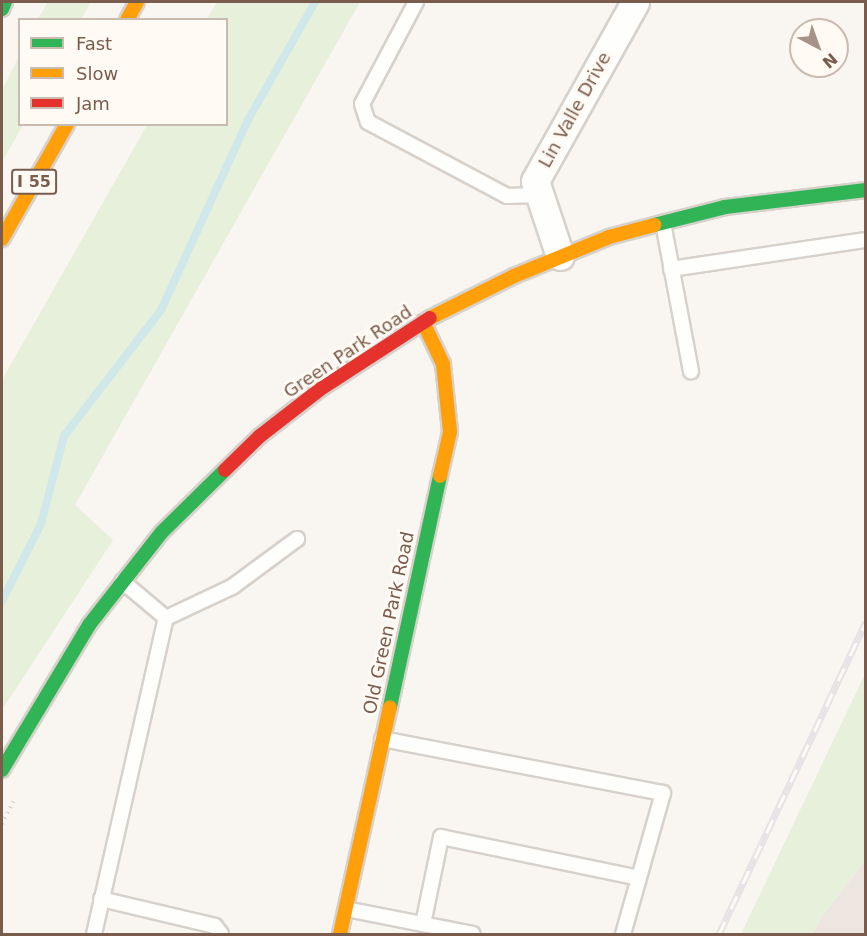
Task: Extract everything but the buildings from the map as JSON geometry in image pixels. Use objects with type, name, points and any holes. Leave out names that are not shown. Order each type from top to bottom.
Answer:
[{"type":"main road","points":[[2,9],[5,2]]},
{"type":"main road","points":[[128,18],[137,2]]},
{"type":"main road","name":"I 55","points":[[2,239],[66,126]]},
{"type":"main road","name":"Green Park Road","points":[[2,770],[52,681],[122,581],[203,489],[260,436],[319,390],[423,322],[560,256],[663,220],[757,202],[866,190]]},
{"type":"main road","name":"Old Green Park Road","points":[[340,934],[450,432],[443,364],[423,322]]},
{"type":"street","name":"Lin Valle Drive","points":[[560,256],[535,181],[635,2]]},
{"type":"lane","points":[[416,2],[362,104],[368,122],[507,196],[538,195]]},
{"type":"lane","points":[[663,220],[691,371]]},
{"type":"lane","points":[[671,269],[866,240]]},
{"type":"lane","points":[[166,618],[232,587],[297,539]]},
{"type":"lane","points":[[122,581],[166,618]]},
{"type":"lane","points":[[94,934],[166,618]]},
{"type":"lane","points":[[382,739],[663,793],[623,934]]},
{"type":"lane","points":[[423,924],[441,837],[639,878]]},
{"type":"lane","points":[[101,899],[215,926],[221,934]]},
{"type":"lane","points":[[345,909],[473,934]]},
{"type":"path","points":[[2,824],[17,795]]},
{"type":"shaded area","points":[[865,861],[865,934],[813,934],[822,916]]},
{"type":"green space","points":[[48,2],[91,2],[82,18],[39,18]]},
{"type":"green space","points":[[217,2],[360,2],[75,505],[113,540],[2,710],[2,380],[146,126],[228,126],[228,18],[208,18]]},
{"type":"green space","points":[[18,58],[18,126],[22,126],[2,162],[2,90]]},
{"type":"green space","points":[[865,674],[865,861],[822,916],[813,934],[741,934]]},
{"type":"waterway","points":[[2,601],[41,524],[64,436],[161,310],[248,120],[315,2]]},
{"type":"railway","points":[[719,934],[866,622]]},
{"type":"traffic: fast","points":[[2,9],[5,2]]},
{"type":"traffic: fast","points":[[654,225],[725,207],[866,190]]},
{"type":"traffic: fast","points":[[2,770],[89,625],[162,532],[225,470]]},
{"type":"traffic: fast","points":[[390,707],[440,476]]},
{"type":"traffic: slow","points":[[128,18],[137,2]]},
{"type":"traffic: slow","points":[[2,239],[66,126]]},
{"type":"traffic: slow","points":[[430,318],[514,276],[609,237],[654,225]]},
{"type":"traffic: slow","points":[[423,322],[443,364],[450,432],[440,476]]},
{"type":"traffic: slow","points":[[340,934],[390,707]]},
{"type":"traffic: jam","points":[[225,470],[260,436],[319,390],[430,318]]}]
